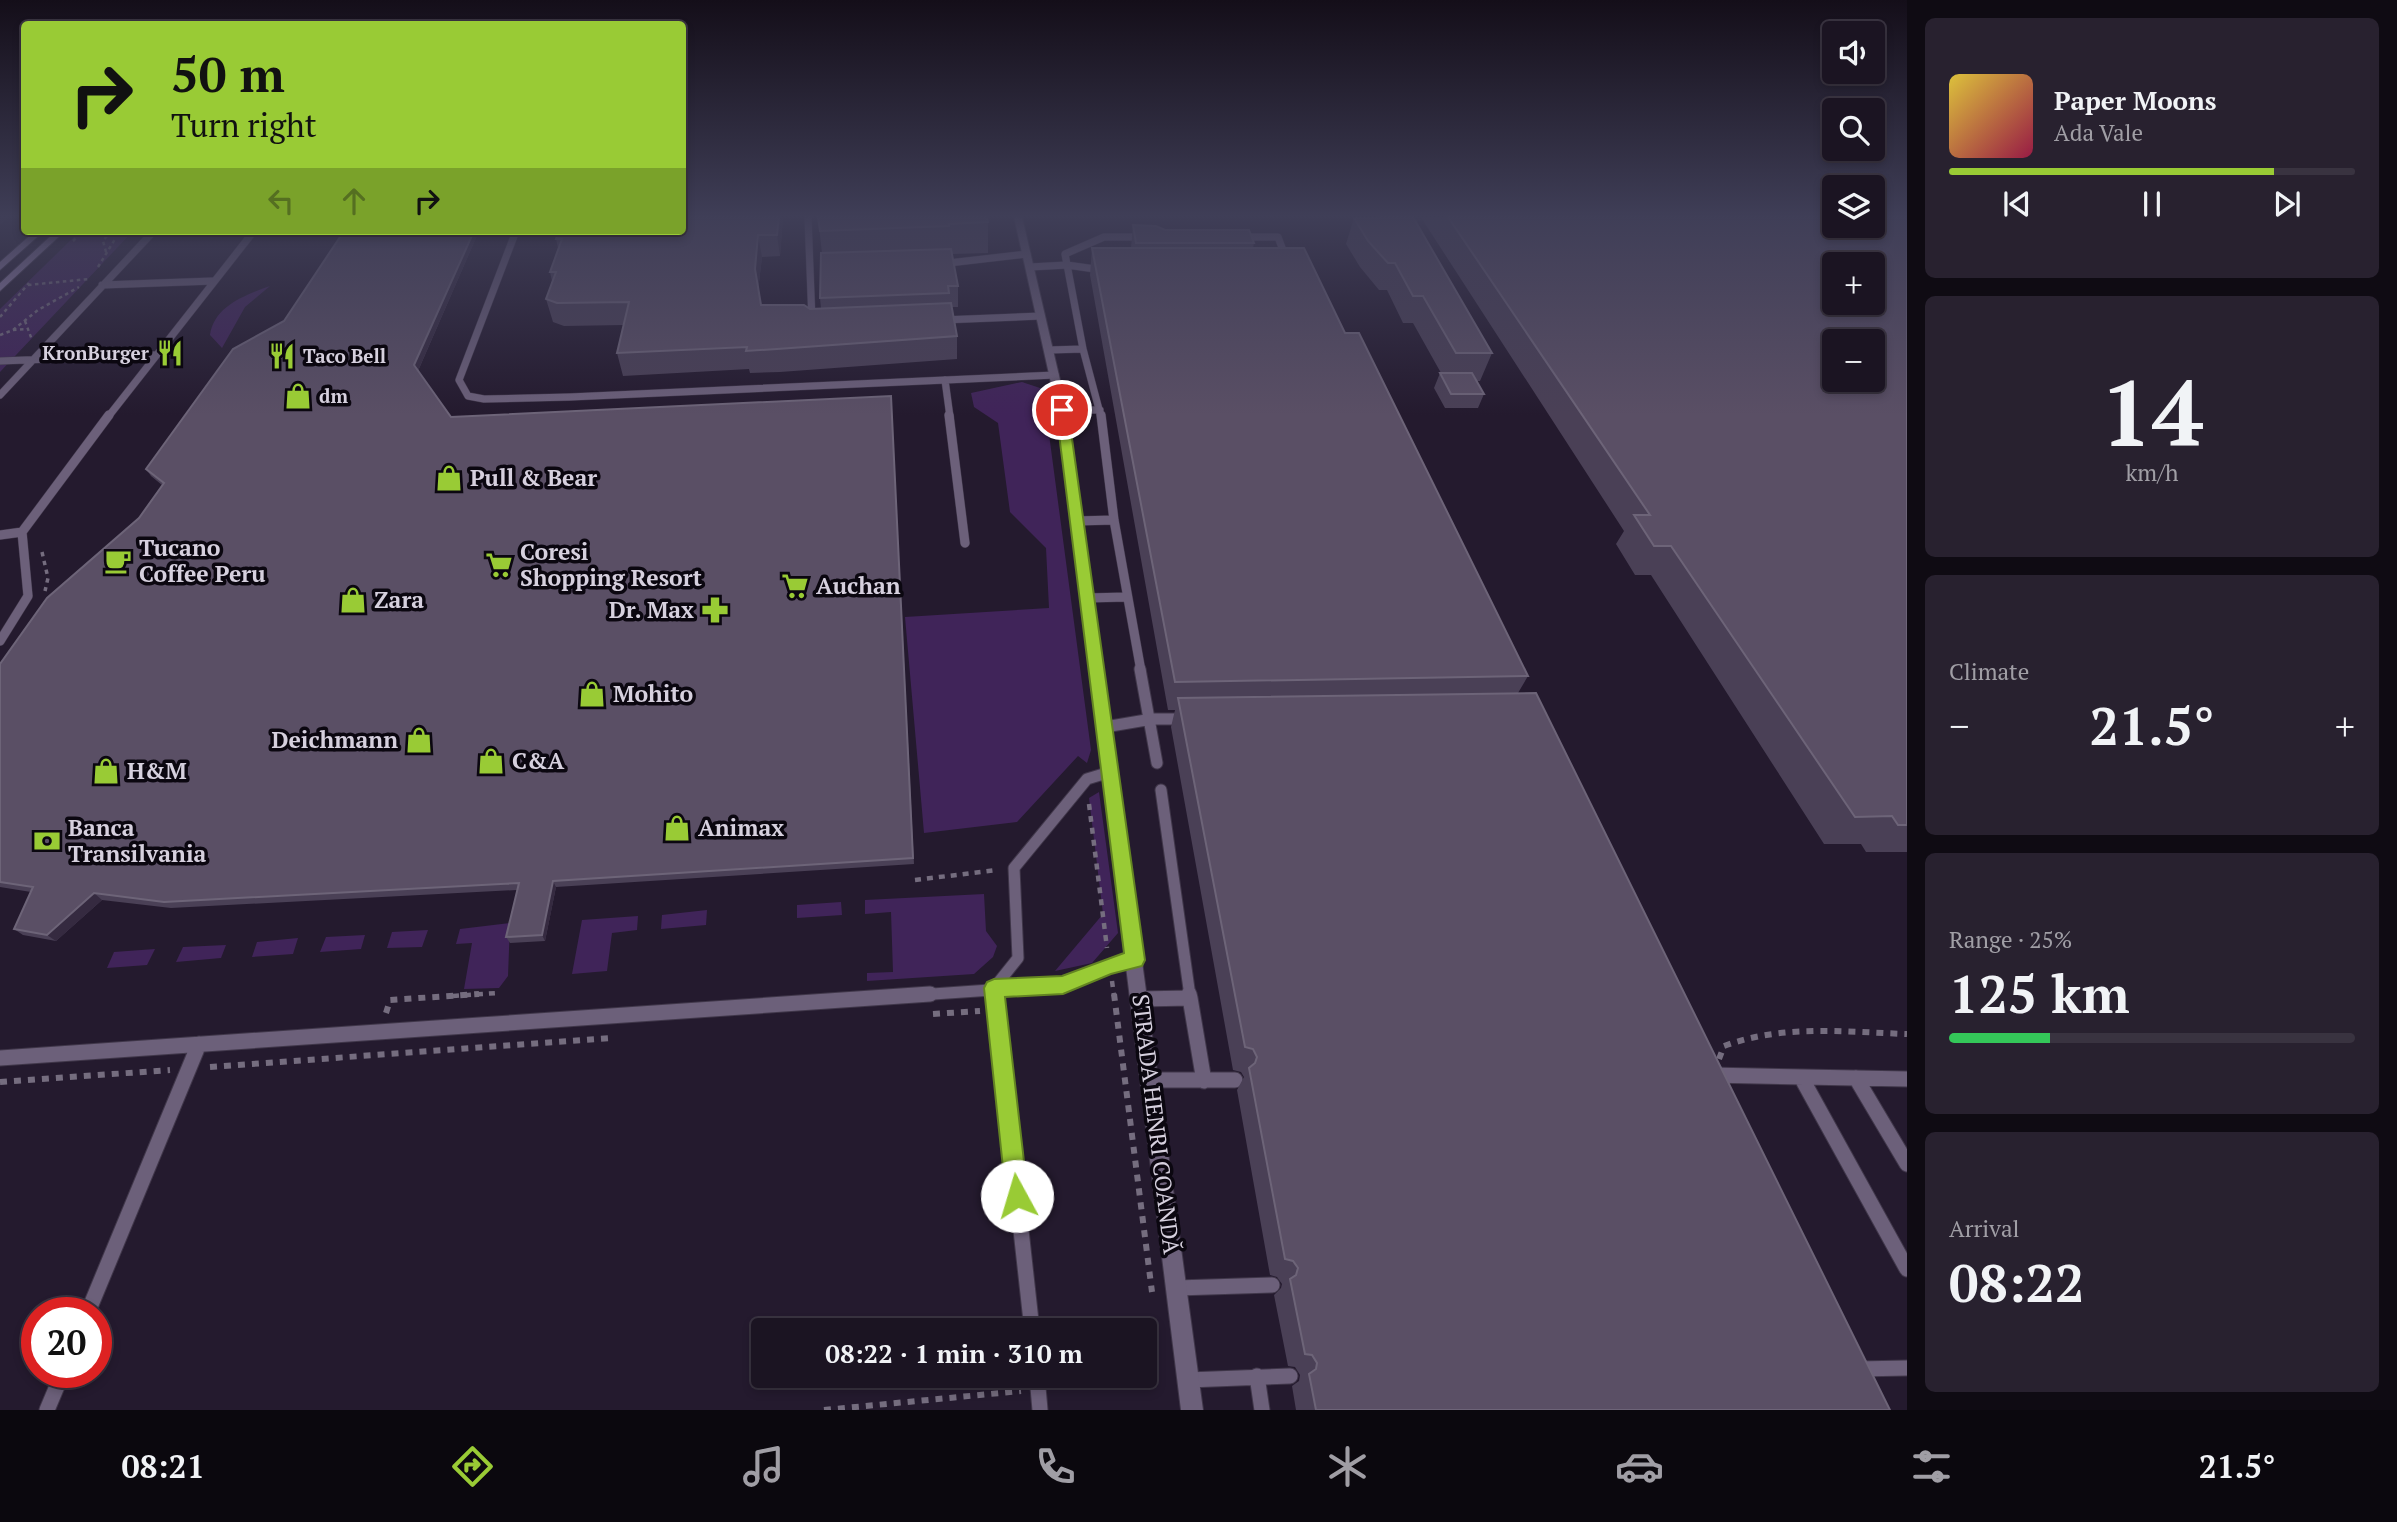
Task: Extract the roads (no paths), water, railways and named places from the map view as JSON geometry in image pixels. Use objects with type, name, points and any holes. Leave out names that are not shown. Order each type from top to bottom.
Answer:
[{"type":"street","name":"STRADA HENRI COANDĂ","points":[[1034,283],[1062,410],[1192,1410]]},
{"type":"lane","points":[[0,395],[104,283]]},
{"type":"lane","points":[[102,285],[163,283]]},
{"type":"lane","points":[[0,641],[28,596],[29,582],[22,532],[154,355],[212,283]]},
{"type":"lane","points":[[496,283],[458,380],[468,396],[484,399],[1055,375]]},
{"type":"lane","points":[[811,283],[812,325],[825,325]]},
{"type":"lane","points":[[1070,283],[1083,349],[1100,410],[1114,520],[1152,719],[1157,763]]},
{"type":"lane","points":[[933,320],[1041,316]]},
{"type":"lane","points":[[1049,350],[1083,349]]},
{"type":"lane","points":[[0,360],[154,355]]},
{"type":"lane","points":[[944,380],[965,543]]},
{"type":"lane","points":[[1062,410],[1100,410]]},
{"type":"lane","points":[[1076,521],[1114,520]]},
{"type":"lane","points":[[0,535],[22,532]]},
{"type":"lane","points":[[1086,598],[1127,597]]},
{"type":"lane","points":[[1105,727],[1152,719],[1198,719]]},
{"type":"lane","points":[[1031,1318],[994,988],[1018,958],[1014,869],[1087,779],[1110,772]]},
{"type":"lane","points":[[1160,790],[1204,1081]]},
{"type":"lane","points":[[0,1058],[1063,985],[1110,965],[1135,960]]},
{"type":"lane","points":[[1140,999],[1190,998]]},
{"type":"lane","points":[[94,1297],[199,1044]]},
{"type":"lane","points":[[1697,1074],[1907,1079]]},
{"type":"lane","points":[[1801,1077],[1907,1269]]},
{"type":"lane","points":[[1856,1078],[1907,1164]]},
{"type":"lane","points":[[1150,1080],[1235,1080]]},
{"type":"lane","points":[[1178,1288],[1272,1285]]},
{"type":"lane","points":[[1849,1380],[1852,1370],[1864,1367],[1907,1368]]},
{"type":"lane","points":[[1257,1376],[1262,1410]]},
{"type":"lane","points":[[1188,1380],[1290,1376]]},
{"type":"lane","points":[[47,1410],[56,1388]]},
{"type":"lane","points":[[1038,1388],[1040,1410]]},
{"type":"place","name":"KronBurger","points":[[170,353]]},
{"type":"place","name":"Taco Bell","points":[[282,356]]},
{"type":"place","name":"dm","points":[[298,396]]},
{"type":"place","name":"Pull & Bear","points":[[449,478]]},
{"type":"place","name":"Tucano Coffee Peru","points":[[118,561]]},
{"type":"place","name":"Coresi Shopping Resort","points":[[499,565]]},
{"type":"place","name":"Auchan","points":[[795,586]]},
{"type":"place","name":"Zara","points":[[353,600]]},
{"type":"place","name":"Dr. Max","points":[[715,610]]},
{"type":"place","name":"Mohito","points":[[592,694]]},
{"type":"place","name":"Deichmann","points":[[419,740]]},
{"type":"place","name":"C&A","points":[[491,761]]},
{"type":"place","name":"H&M","points":[[106,771]]},
{"type":"place","name":"Animax","points":[[677,828]]},
{"type":"place","name":"Banca Transilvania","points":[[47,841]]}]
